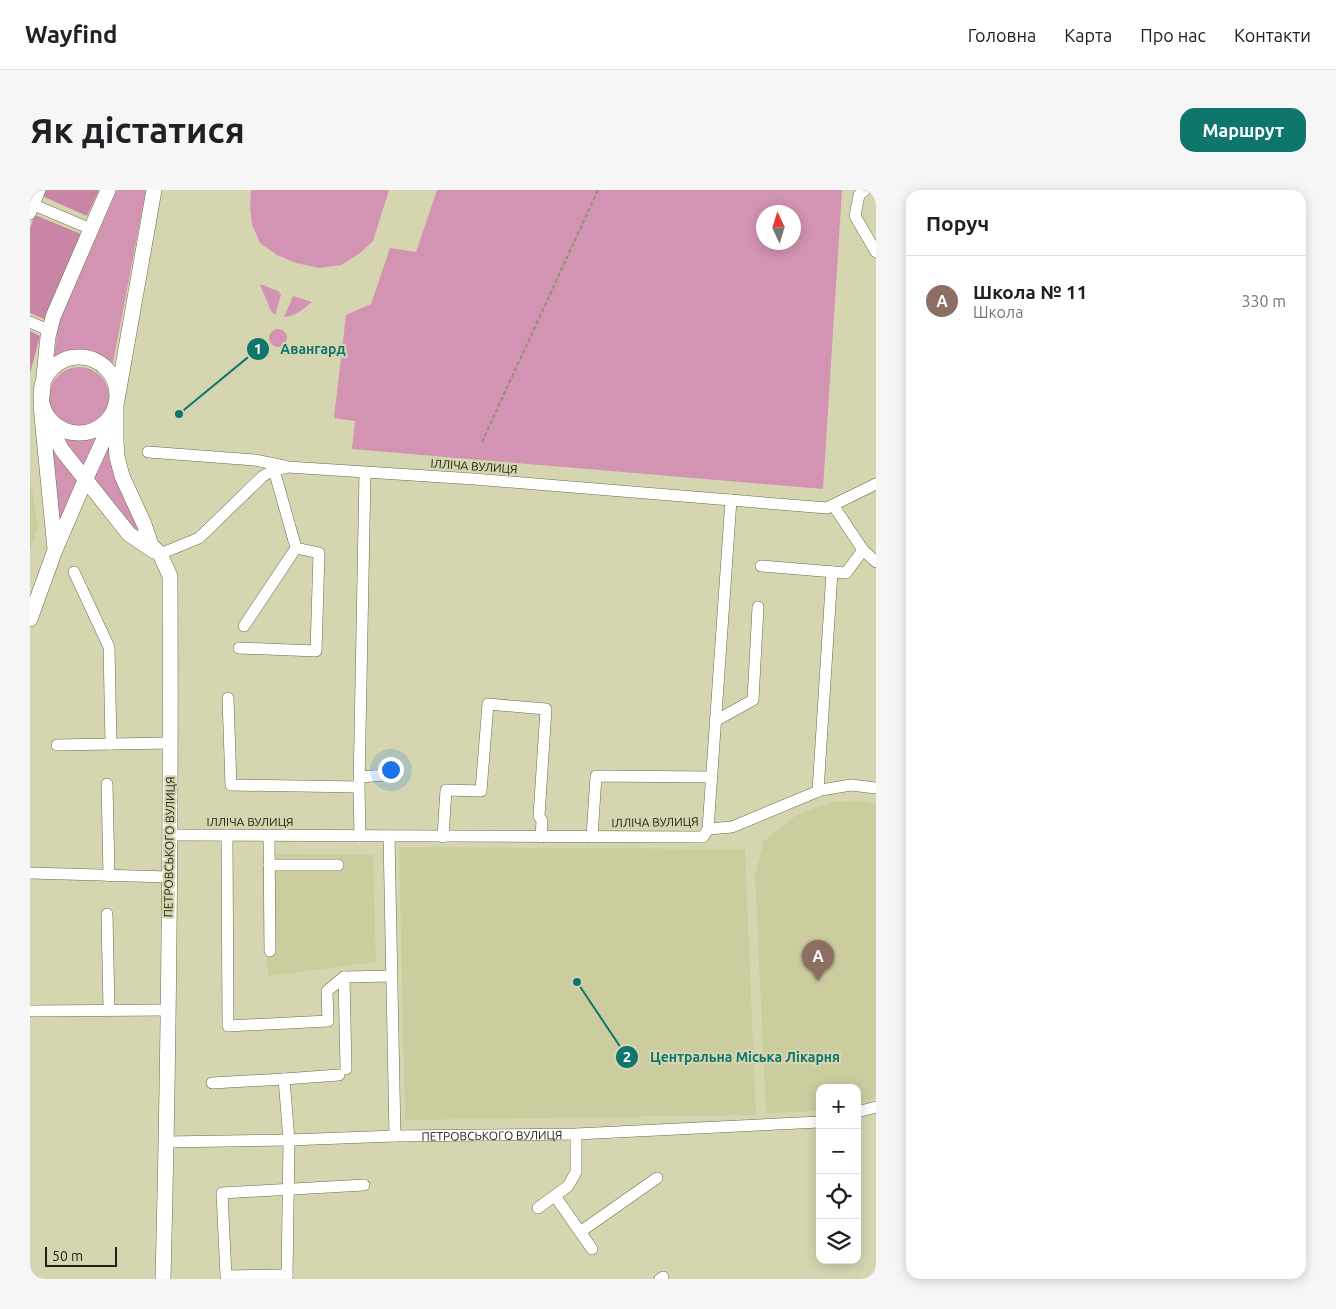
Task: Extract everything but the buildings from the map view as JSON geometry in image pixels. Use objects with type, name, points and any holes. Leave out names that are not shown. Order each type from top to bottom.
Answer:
[{"type":"main road","points":[[55,550],[41,406],[50,331],[53,317],[108,190]]},
{"type":"main road","points":[[30,619],[55,550],[114,417],[154,190]]},
{"type":"main road","points":[[41,394],[43,406],[49,418],[57,426],[68,431],[80,433],[92,431],[103,425],[111,416],[116,404],[118,394],[111,374],[95,360],[73,358],[63,361],[47,375],[41,394],[42,406],[49,428],[62,450],[129,534],[160,554]]},
{"type":"main road","name":"ПЕТРОВСЬКОГО ВУЛИЦЯ","points":[[116,404],[116,441],[120,471],[144,524],[151,545],[160,554],[170,576],[167,1142],[163,1279]]},
{"type":"street","points":[[40,190],[32,209],[91,228]]},
{"type":"street","points":[[865,190],[859,195],[856,216],[876,252]]},
{"type":"street","points":[[30,322],[50,331]]},
{"type":"street","points":[[148,452],[255,460],[288,467]]},
{"type":"street","name":"ІЛЛІЧА ВУЛИЦЯ","points":[[160,554],[199,538],[262,476],[274,470],[288,467],[827,508],[876,484]]},
{"type":"street","points":[[244,626],[296,548],[274,470]]},
{"type":"street","points":[[360,836],[365,473]]},
{"type":"street","name":"ІЛЛІЧА ВУЛИЦЯ","points":[[170,835],[703,838],[708,829],[731,500]]},
{"type":"street","points":[[833,505],[863,550],[876,562]]},
{"type":"street","points":[[240,648],[316,651],[319,553],[296,548]]},
{"type":"street","points":[[761,566],[846,573],[863,550]]},
{"type":"street","points":[[74,572],[109,646],[111,744]]},
{"type":"street","points":[[818,791],[832,572]]},
{"type":"street","points":[[715,721],[753,700],[758,608]]},
{"type":"street","points":[[228,698],[231,785],[360,782],[397,774]]},
{"type":"street","points":[[443,837],[446,790],[481,791],[488,704],[546,710],[539,816],[542,821],[541,837]]},
{"type":"street","points":[[58,745],[170,743]]},
{"type":"street","points":[[592,837],[596,776],[711,778]]},
{"type":"street","points":[[107,784],[109,876]]},
{"type":"street","points":[[708,829],[732,827],[818,791],[851,785],[876,788]]},
{"type":"street","points":[[227,835],[228,1026],[328,1021],[327,991],[344,977],[392,976]]},
{"type":"street","points":[[269,835],[270,951]]},
{"type":"street","points":[[389,836],[395,1136]]},
{"type":"street","points":[[269,864],[338,865]]},
{"type":"street","points":[[30,873],[169,877]]},
{"type":"street","points":[[107,914],[109,1010]]},
{"type":"street","points":[[212,1084],[342,1072],[344,977]]},
{"type":"street","points":[[30,1011],[168,1010]]},
{"type":"street","points":[[284,1078],[289,1140],[288,1188],[287,1277],[226,1276],[222,1192],[288,1188],[364,1185]]},
{"type":"street","points":[[861,1111],[876,1108]]},
{"type":"street","name":"ПЕТРОВСЬКОГО ВУЛИЦЯ","points":[[167,1142],[395,1136],[576,1134],[816,1122]]},
{"type":"street","points":[[538,1208],[568,1186],[576,1172],[576,1134]]},
{"type":"street","points":[[580,1232],[658,1178]]},
{"type":"street","points":[[555,1196],[592,1248]]},
{"type":"path","points":[[482,442],[598,190]]},
{"type":"shaded area","points":[[45,190],[99,190],[87,216],[42,196]]},
{"type":"shaded area","points":[[117,190],[146,190],[112,368],[99,358],[83,353],[68,354],[53,362],[59,322]]},
{"type":"shaded area","points":[[251,190],[389,190],[373,241],[359,254],[341,265],[319,268],[296,263],[277,255],[260,243],[252,224],[250,208]]},
{"type":"shaded area","points":[[437,190],[842,190],[823,489],[352,449],[355,421],[334,418],[346,315],[371,304],[390,248],[416,252]]},
{"type":"shaded area","points":[[35,215],[81,234],[46,320],[30,313],[30,228]]},
{"type":"shaded area","points":[[260,285],[278,291],[281,295],[275,315],[271,311]]},
{"type":"shaded area","points":[[293,296],[312,302],[296,314],[284,317]]},
{"type":"shaded area","points":[[278,329],[284,332],[287,338],[284,344],[278,347],[272,344],[269,338],[272,332]]},
{"type":"shaded area","points":[[30,331],[40,336],[30,373]]},
{"type":"shaded area","points":[[79,367],[95,372],[100,376],[104,381],[109,397],[104,413],[100,418],[95,422],[79,427],[63,422],[58,418],[54,413],[49,397],[54,381],[58,376],[63,372]]},
{"type":"shaded area","points":[[111,432],[147,549],[92,477]]},
{"type":"shaded area","points":[[100,435],[84,469],[62,437],[81,440]]},
{"type":"shaded area","points":[[49,439],[80,479],[58,531]]},
{"type":"shaded area","points":[[30,476],[38,527],[30,550]]},
{"type":"shaded area","points":[[864,801],[876,805],[876,1098],[861,1102],[861,1084],[816,1084],[816,1111],[766,1113],[755,875],[764,841],[796,815],[833,802]]},
{"type":"shaded area","points":[[399,847],[745,849],[756,1115],[405,1120]]},
{"type":"shaded area","points":[[262,854],[373,855],[376,962],[268,976],[266,951],[263,945]]},
{"type":"place","name":"Авангард","points":[[179,414]]},
{"type":"place","name":"Школа № 11","points":[[818,981]]},
{"type":"place","name":"Центральна Міська Лікарня","points":[[577,982]]}]
